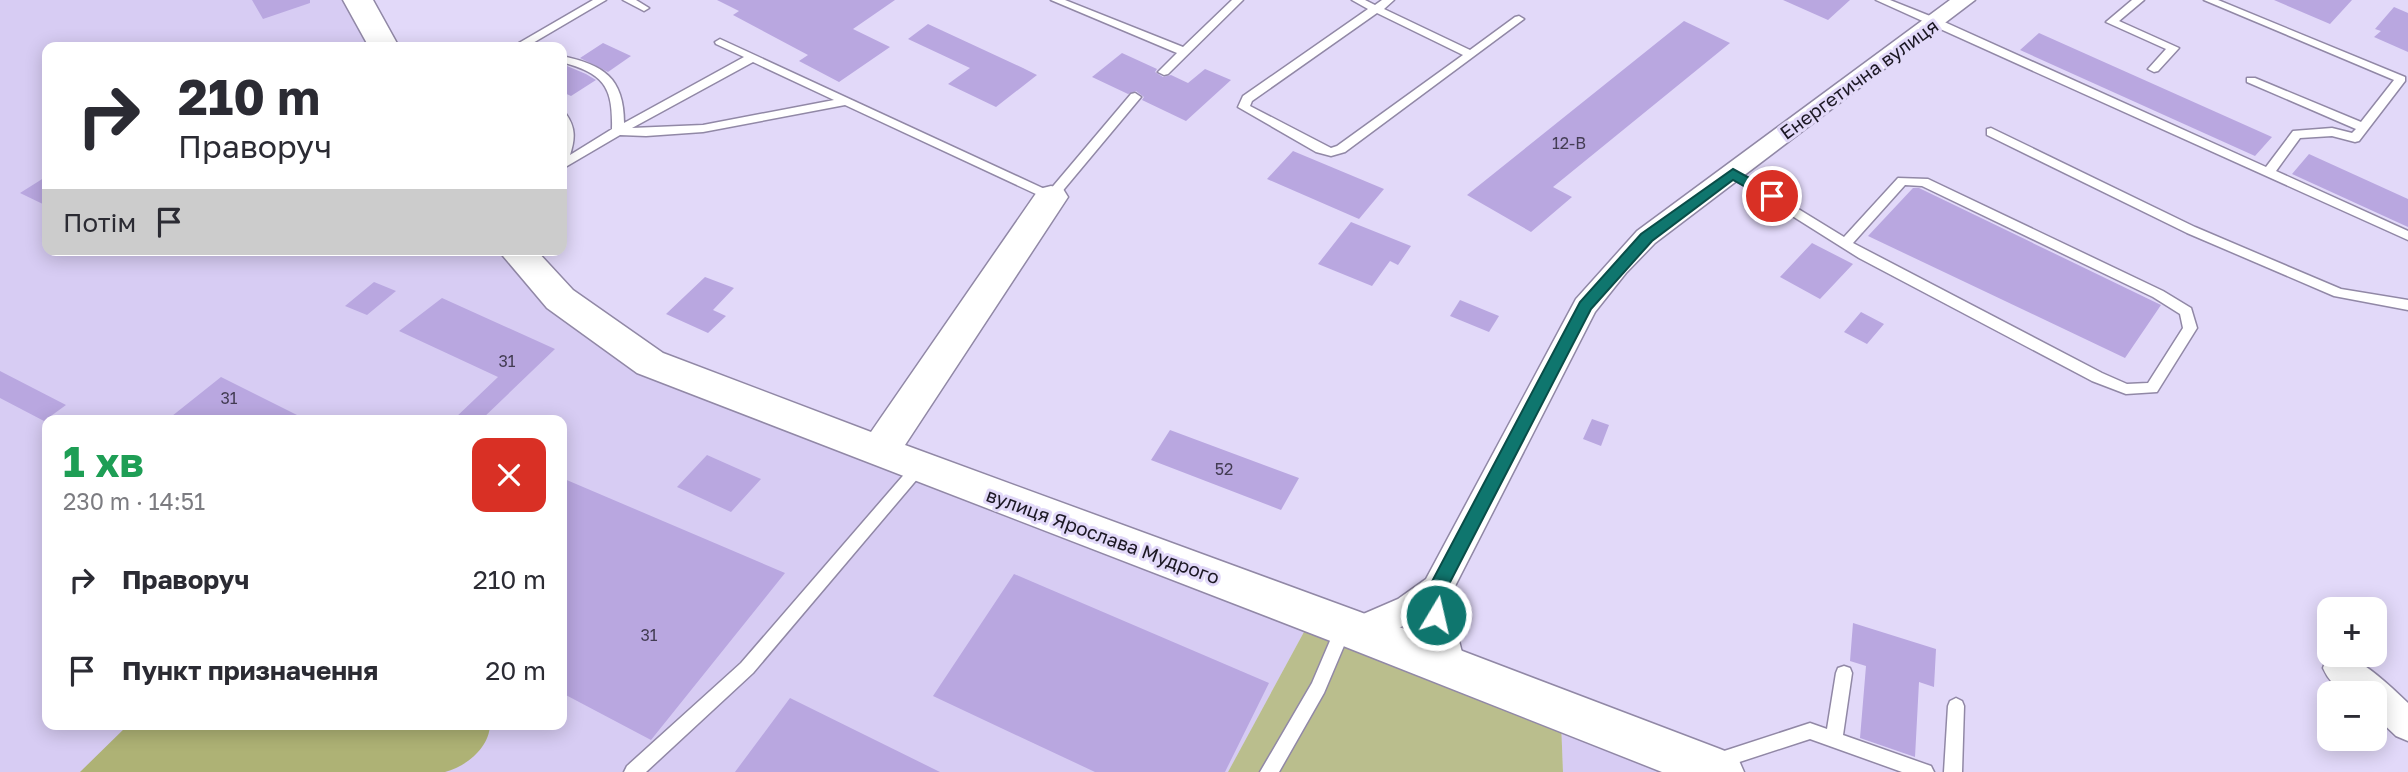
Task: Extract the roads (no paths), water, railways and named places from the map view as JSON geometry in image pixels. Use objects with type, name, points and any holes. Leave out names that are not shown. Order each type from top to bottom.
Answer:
[{"type":"main road","points":[[358,0],[381,42]]},
{"type":"main road","points":[[879,452],[1051,197]]},
{"type":"main road","name":"вулиця Ярослава Мудрого","points":[[521,256],[560,299],[650,363],[1711,769]]},
{"type":"street","name":"Енергетична вулиця","points":[[1351,629],[1409,609],[1437,589],[1585,306],[1646,237],[1964,0]]},
{"type":"street","name":"Енергетична вулиця","points":[[1437,589],[1438,626],[1450,668]]},
{"type":"street","points":[[2339,668],[2357,681]]},
{"type":"street","points":[[2387,705],[2408,725]]},
{"type":"lane","points":[[527,42],[601,0]]},
{"type":"lane","points":[[628,0],[644,8]]},
{"type":"lane","points":[[1056,0],[1185,52]]},
{"type":"lane","points":[[1164,72],[1238,0]]},
{"type":"lane","points":[[1357,0],[1470,54]]},
{"type":"lane","points":[[1389,0],[1247,99],[1244,107],[1320,149],[1331,152],[1341,149],[1519,19]]},
{"type":"lane","points":[[1881,0],[1936,22],[2408,236]]},
{"type":"lane","points":[[2139,0],[2111,22],[2173,48],[2154,69]]},
{"type":"lane","points":[[2208,0],[2401,79],[2355,138],[2332,132],[2297,135],[2268,173]]},
{"type":"lane","points":[[720,42],[1051,197],[1135,97]]},
{"type":"lane","points":[[567,162],[753,57]]},
{"type":"lane","points":[[567,61],[603,76],[615,87],[620,101],[618,131]]},
{"type":"lane","points":[[2251,80],[2363,127]]},
{"type":"lane","points":[[618,131],[646,134],[682,131],[847,101]]},
{"type":"lane","points":[[567,123],[567,148]]},
{"type":"lane","points":[[1991,132],[2191,230],[2339,293],[2408,305]]},
{"type":"lane","points":[[1733,173],[1845,244],[2097,377],[2126,389],[2152,388],[2189,328],[2186,311],[2158,294],[1924,182],[1902,181],[1845,244]]},
{"type":"lane","points":[[633,772],[747,668],[919,467]]},
{"type":"lane","points":[[1269,772],[1351,629]]},
{"type":"lane","points":[[1834,740],[1844,673]]},
{"type":"lane","points":[[1953,772],[1956,706]]},
{"type":"lane","points":[[1711,769],[1810,731],[1925,772]]}]
